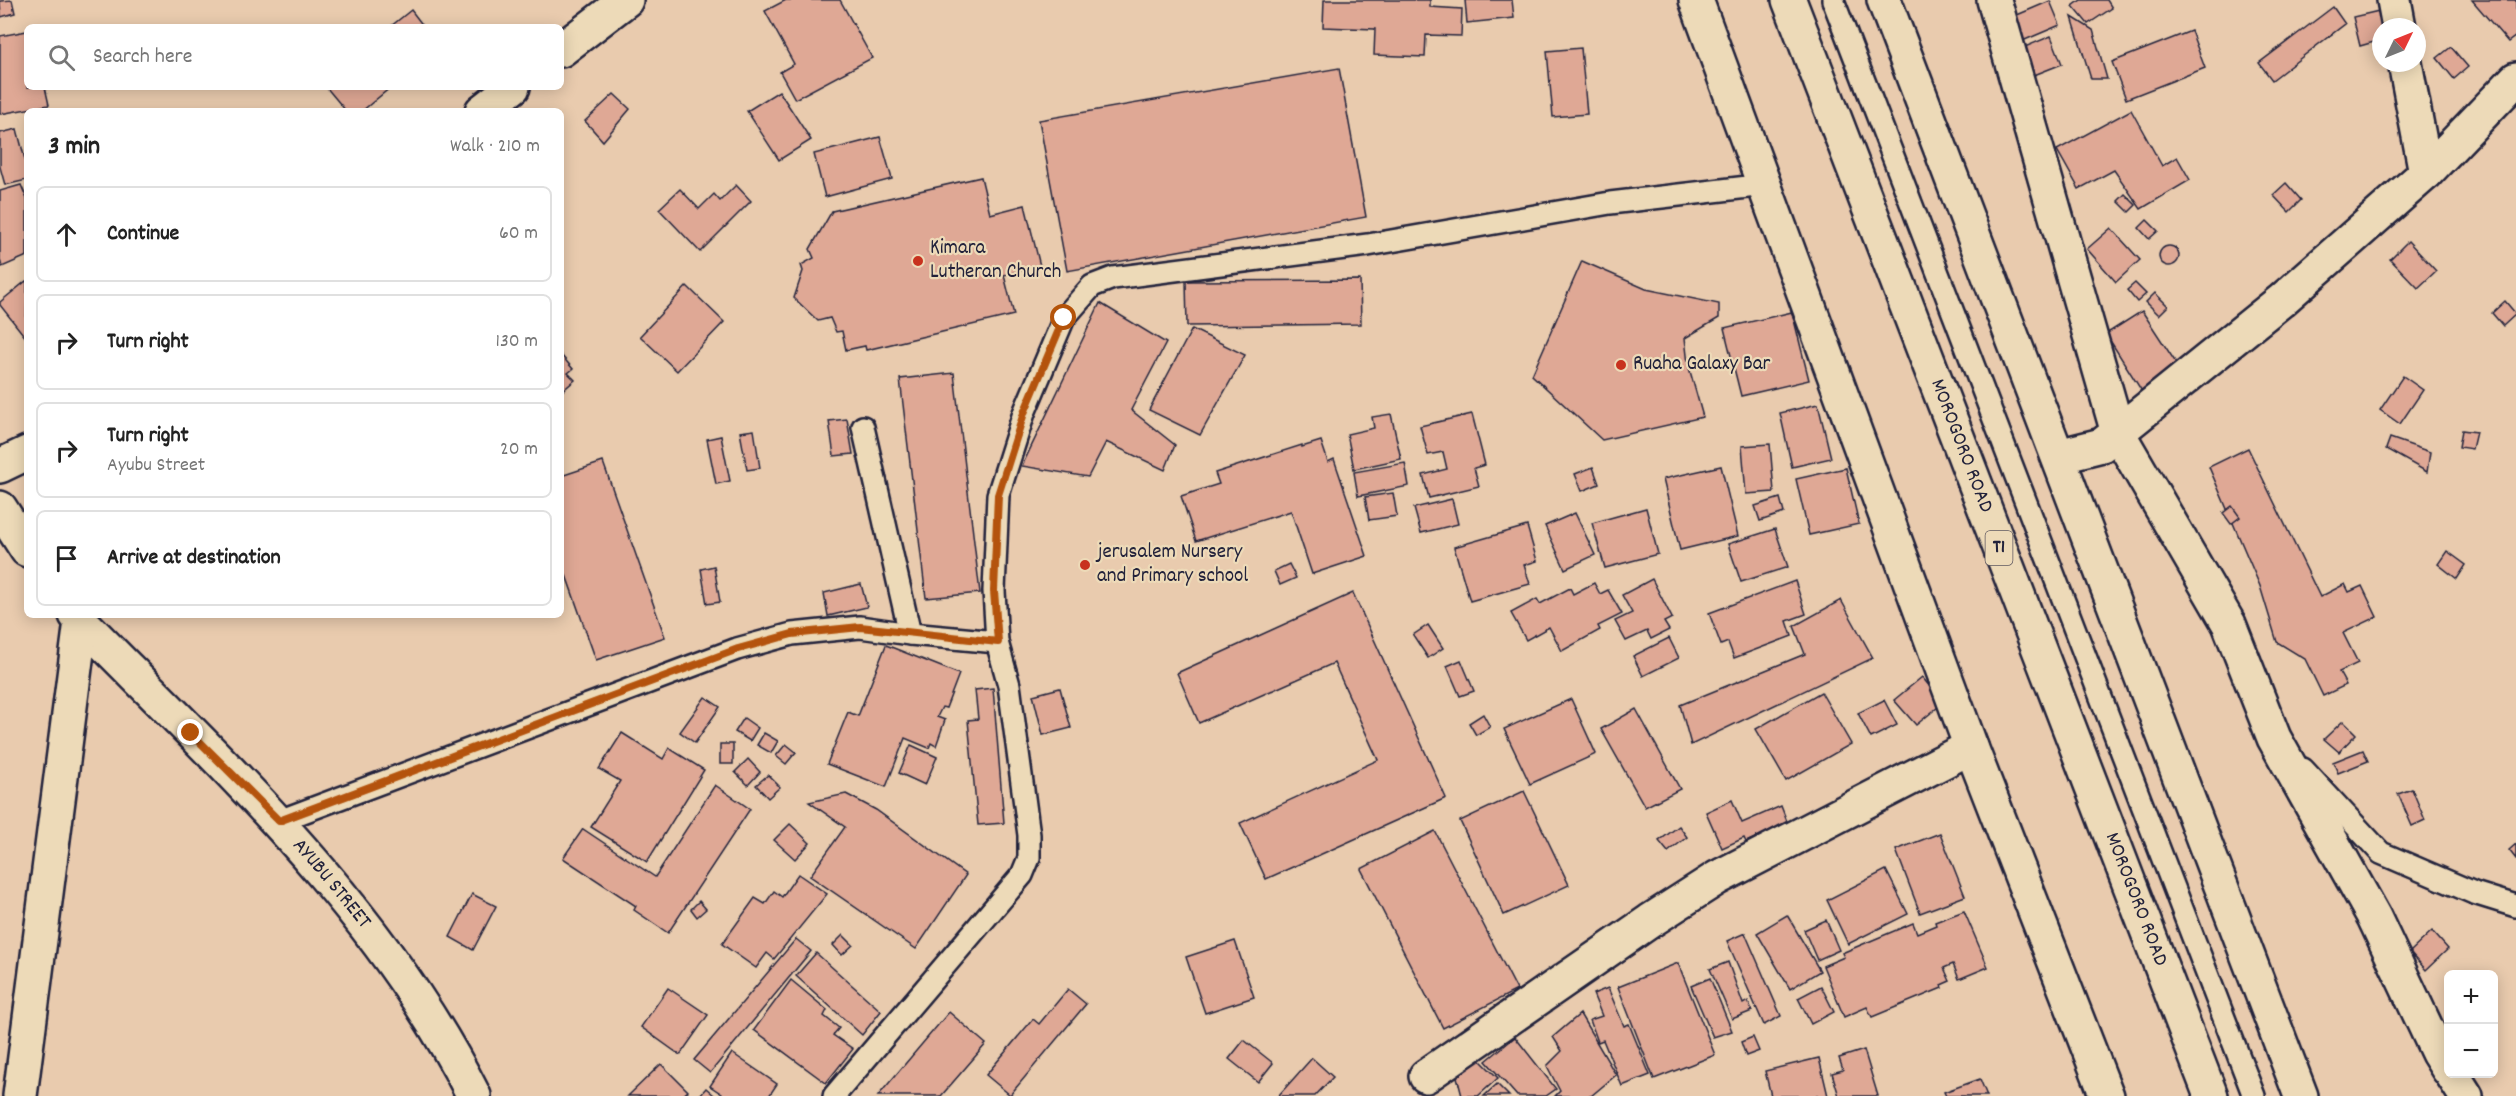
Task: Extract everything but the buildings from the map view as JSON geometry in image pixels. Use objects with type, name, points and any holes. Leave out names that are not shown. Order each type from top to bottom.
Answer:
[{"type":"main road","points":[[564,48],[626,0]]},
{"type":"main road","points":[[1696,0],[1971,747],[2107,1096]]},
{"type":"main road","name":"MOROGORO ROAD","points":[[1789,0],[2211,1096]]},
{"type":"main road","points":[[1884,0],[2301,1095]]},
{"type":"main road","points":[[1994,0],[2118,433],[2229,624],[2274,738],[2374,917],[2444,1062]]},
{"type":"main road","points":[[2394,0],[2397,18]]},
{"type":"main road","points":[[2407,72],[2426,173]]},
{"type":"main road","points":[[2058,456],[2102,446],[2283,300],[2426,173],[2516,79]]},
{"type":"main road","points":[[486,108],[509,90]]},
{"type":"main road","points":[[0,466],[24,454]]},
{"type":"main road","points":[[0,508],[24,545]]},
{"type":"main road","points":[[20,1096],[79,618]]},
{"type":"main road","name":"AYUBU STREET","points":[[79,618],[279,821],[345,901],[423,1005],[474,1096]]},
{"type":"main road","points":[[1426,1076],[1650,921],[1717,878],[1971,747]]},
{"type":"main road","points":[[2455,1078],[2466,1096]]},
{"type":"lane","name":"MOROGORO ROAD","points":[[1833,0],[2254,1096]]},
{"type":"lane","points":[[834,1096],[992,913],[1022,875],[1029,858],[1029,835],[1009,685],[998,642],[994,591],[998,495],[1024,413],[1064,318],[1092,286],[1113,278],[1368,245],[1610,203],[1765,185]]},
{"type":"lane","points":[[863,427],[910,634]]},
{"type":"lane","points":[[279,821],[738,649],[792,634],[860,627],[998,642]]},
{"type":"lane","points":[[2274,738],[2381,853],[2474,893],[2516,906]]},
{"type":"place","name":"Kimara Lutheran Church","points":[[918,261]]},
{"type":"place","name":"Ruaha Galaxy Bar","points":[[1621,365]]},
{"type":"place","name":"jerusalem Nursery and Primary school","points":[[1085,565]]},
{"type":"route","points":[[191,733],[279,821],[738,649],[792,634],[860,627],[998,642],[994,591],[998,495],[1024,413],[1064,318]]}]
